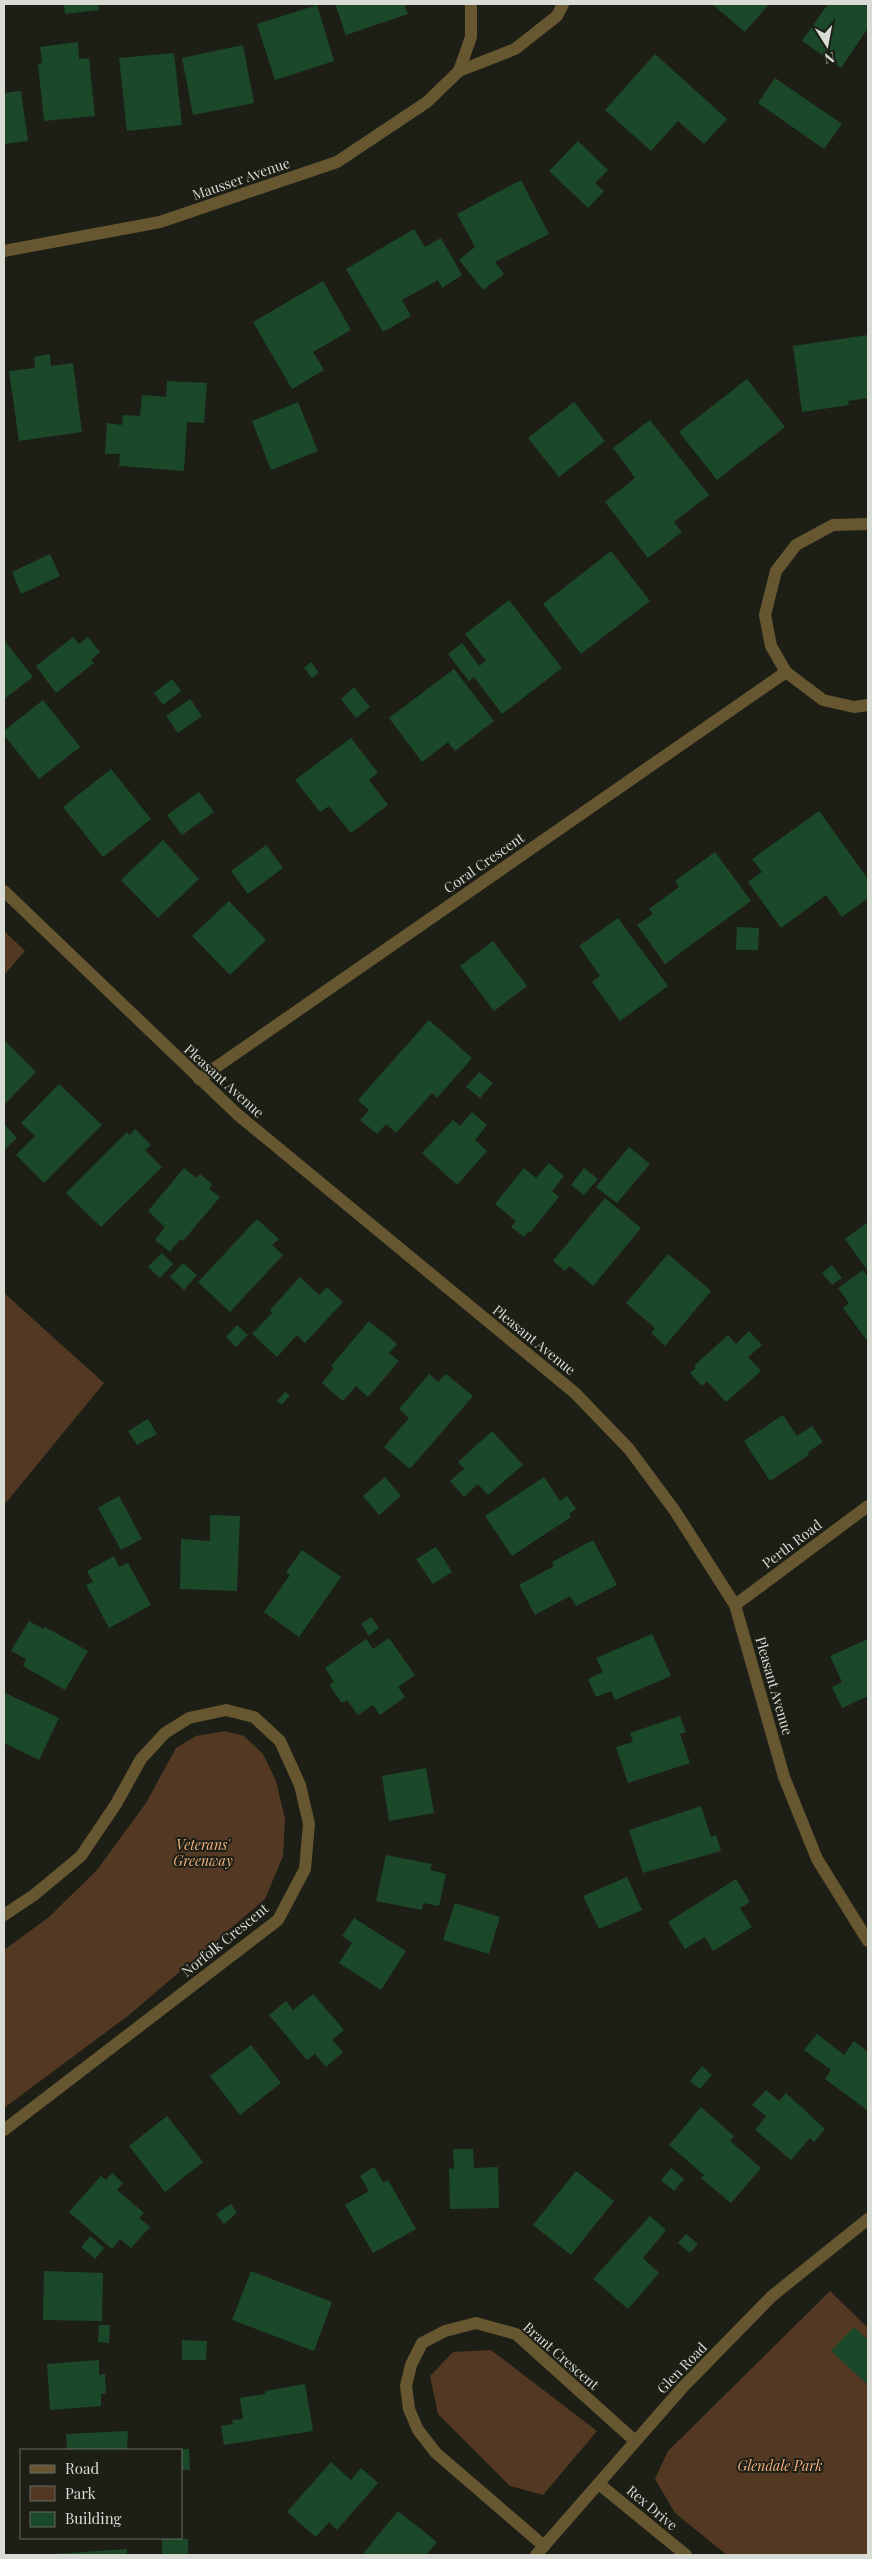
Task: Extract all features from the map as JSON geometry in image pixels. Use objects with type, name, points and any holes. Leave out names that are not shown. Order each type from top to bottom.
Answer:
[{"type":"street","name":"Mausser Avenue","points":[[459,71],[471,37],[471,4]]},
{"type":"street","name":"Mausser Avenue","points":[[4,251],[160,222],[337,162],[427,102],[459,71],[515,49],[557,16],[563,4]]},
{"type":"street","points":[[868,524],[833,524],[796,545],[776,571],[765,614],[771,646],[786,672],[823,700],[854,707],[868,705]]},
{"type":"street","name":"Coral Crescent","points":[[198,1079],[786,672]]},
{"type":"street","name":"Pleasant Avenue","points":[[4,891],[198,1079],[349,1208],[575,1393],[629,1449],[675,1511],[734,1605],[787,1786],[817,1858],[868,1941]]},
{"type":"street","name":"Perth Road","points":[[734,1605],[868,1506]]},
{"type":"street","name":"Norfolk Crescent","points":[[4,1915],[34,1894],[81,1856],[116,1804],[141,1760],[165,1733],[189,1718],[226,1710],[254,1717],[280,1741],[300,1785],[310,1824],[305,1869],[278,1920],[4,2130]]},
{"type":"street","name":"Glen Road","points":[[540,2550],[683,2387],[772,2296],[868,2219]]},
{"type":"street","name":"Brant Crescent","points":[[540,2550],[436,2453],[418,2430],[408,2409],[406,2386],[411,2365],[422,2343],[445,2331],[476,2324],[516,2334],[635,2441]]},
{"type":"street","name":"Rex Drive","points":[[599,2484],[686,2555]]},
{"type":"green space","points":[[4,931],[25,951],[4,975]]},
{"type":"green space","points":[[4,1293],[104,1383],[4,1505]]},
{"type":"green space","name":"Veterans' Greenway","points":[[225,1731],[244,1736],[263,1754],[276,1781],[285,1819],[283,1856],[265,1899],[129,2015],[4,2108],[4,1950],[49,1917],[97,1870],[146,1803],[176,1748],[196,1736]]},
{"type":"green space","name":"Glendale Park","points":[[830,2291],[868,2328],[868,2555],[727,2555],[675,2513],[655,2479],[668,2451]]},
{"type":"green space","points":[[491,2350],[597,2431],[543,2495],[510,2486],[438,2414],[430,2376],[453,2352]]},
{"type":"building","points":[[64,4],[98,4],[99,10],[65,14]]},
{"type":"building","points":[[335,4],[404,4],[408,14],[346,35]]},
{"type":"building","points":[[712,4],[769,4],[745,32]]},
{"type":"building","points":[[828,4],[868,5],[868,28],[841,68],[802,41]]},
{"type":"building","points":[[317,5],[334,61],[275,80],[257,24]]},
{"type":"building","points":[[78,42],[79,59],[89,58],[95,116],[44,121],[38,64],[42,63],[40,47]]},
{"type":"building","points":[[243,45],[254,103],[193,115],[182,58]]},
{"type":"building","points":[[174,53],[182,125],[127,131],[119,58]]},
{"type":"building","points":[[655,54],[727,119],[704,144],[678,121],[651,151],[605,110]]},
{"type":"building","points":[[775,78],[842,124],[824,149],[758,103]]},
{"type":"building","points":[[21,91],[28,141],[4,144],[4,93]]},
{"type":"building","points":[[578,141],[608,170],[595,183],[604,191],[588,208],[549,171]]},
{"type":"building","points":[[521,180],[549,234],[495,262],[504,274],[483,290],[459,260],[475,247],[457,214]]},
{"type":"building","points":[[414,229],[425,247],[441,238],[462,275],[442,288],[438,280],[402,300],[411,316],[383,332],[346,269]]},
{"type":"building","points":[[323,281],[351,330],[313,352],[324,370],[292,389],[253,322]]},
{"type":"building","points":[[868,335],[868,398],[848,401],[849,405],[802,412],[793,346]]},
{"type":"building","points":[[50,354],[51,366],[73,363],[82,432],[19,441],[9,371],[35,368],[34,357]]},
{"type":"building","points":[[747,379],[785,427],[717,480],[679,432]]},
{"type":"building","points":[[167,381],[207,383],[204,423],[187,422],[184,471],[119,466],[120,454],[105,454],[107,423],[122,425],[123,415],[140,416],[142,395],[166,397]]},
{"type":"building","points":[[298,402],[318,451],[271,470],[252,421]]},
{"type":"building","points":[[574,402],[605,441],[559,477],[528,438]]},
{"type":"building","points":[[650,420],[709,495],[674,522],[682,532],[648,558],[605,502],[635,478],[613,448]]},
{"type":"building","points":[[611,551],[650,601],[581,654],[543,604]]},
{"type":"building","points":[[50,554],[60,576],[21,594],[12,572]]},
{"type":"building","points":[[509,600],[562,668],[502,714],[474,677],[469,681],[448,654],[462,643],[479,666],[486,661],[465,634]]},
{"type":"building","points":[[73,637],[79,644],[88,637],[100,652],[91,660],[94,663],[56,693],[36,666]]},
{"type":"building","points":[[4,640],[33,677],[4,699]]},
{"type":"building","points":[[311,662],[319,673],[312,678],[304,668]]},
{"type":"building","points":[[454,669],[494,721],[455,751],[448,742],[422,762],[389,718]]},
{"type":"building","points":[[172,679],[181,691],[163,705],[154,693]]},
{"type":"building","points":[[354,687],[370,707],[356,718],[341,699]]},
{"type":"building","points":[[190,699],[202,716],[178,733],[166,716]]},
{"type":"building","points":[[43,700],[80,747],[39,779],[4,735],[4,731]]},
{"type":"building","points":[[351,738],[378,773],[369,780],[388,805],[351,833],[329,806],[320,812],[295,780]]},
{"type":"building","points":[[111,769],[151,819],[103,857],[63,807]]},
{"type":"building","points":[[199,792],[214,812],[182,835],[167,815]]},
{"type":"building","points":[[819,811],[868,879],[868,898],[842,917],[826,895],[781,928],[748,882],[762,872],[752,859]]},
{"type":"building","points":[[163,840],[199,879],[158,918],[121,880]]},
{"type":"building","points":[[266,845],[283,868],[248,894],[231,871]]},
{"type":"building","points":[[715,852],[751,901],[665,964],[637,925],[653,914],[649,909],[679,887],[675,881]]},
{"type":"building","points":[[229,901],[266,940],[230,975],[192,936]]},
{"type":"building","points":[[618,918],[668,986],[620,1021],[592,982],[600,976],[579,946]]},
{"type":"building","points":[[737,927],[759,928],[758,950],[736,950]]},
{"type":"building","points":[[493,941],[527,986],[494,1011],[460,966]]},
{"type":"building","points":[[429,1020],[472,1058],[437,1098],[432,1093],[396,1133],[386,1124],[377,1134],[360,1120],[369,1110],[358,1100]]},
{"type":"building","points":[[4,1040],[36,1072],[4,1105]]},
{"type":"building","points":[[479,1072],[493,1083],[480,1098],[466,1087]]},
{"type":"building","points":[[59,1084],[102,1125],[44,1183],[16,1155],[35,1136],[21,1123]]},
{"type":"building","points":[[472,1112],[487,1125],[475,1140],[487,1151],[457,1185],[422,1153],[453,1120],[460,1126]]},
{"type":"building","points":[[4,1124],[17,1138],[4,1150]]},
{"type":"building","points":[[135,1129],[151,1145],[145,1150],[162,1167],[101,1227],[66,1193],[127,1132],[130,1135]]},
{"type":"building","points":[[629,1147],[650,1164],[617,1203],[596,1187]]},
{"type":"building","points":[[549,1163],[564,1176],[552,1191],[559,1197],[530,1233],[528,1232],[524,1237],[511,1227],[516,1221],[495,1204],[524,1168],[536,1178]]},
{"type":"building","points":[[184,1168],[196,1178],[200,1174],[212,1184],[209,1189],[220,1197],[183,1241],[180,1239],[170,1252],[155,1240],[165,1227],[148,1211]]},
{"type":"building","points":[[584,1168],[598,1179],[584,1195],[571,1185]]},
{"type":"building","points":[[605,1198],[641,1228],[593,1286],[570,1266],[565,1271],[553,1261]]},
{"type":"building","points":[[257,1219],[279,1239],[272,1245],[283,1255],[230,1312],[198,1282]]},
{"type":"building","points":[[868,1222],[868,1271],[845,1239]]},
{"type":"building","points":[[162,1253],[173,1264],[160,1278],[148,1267]]},
{"type":"building","points":[[668,1254],[711,1291],[665,1346],[651,1333],[655,1328],[626,1303]]},
{"type":"building","points":[[183,1263],[197,1275],[184,1290],[170,1277]]},
{"type":"building","points":[[832,1265],[842,1278],[832,1285],[822,1273]]},
{"type":"building","points":[[863,1270],[868,1277],[868,1342],[843,1308],[849,1303],[838,1288]]},
{"type":"building","points":[[300,1277],[319,1295],[327,1287],[343,1302],[305,1343],[297,1335],[277,1357],[252,1334],[272,1313],[270,1310]]},
{"type":"building","points":[[369,1321],[397,1344],[389,1353],[399,1361],[368,1397],[356,1386],[343,1401],[322,1383],[334,1368],[331,1366]]},
{"type":"building","points":[[237,1325],[248,1335],[236,1347],[226,1337]]},
{"type":"building","points":[[749,1331],[762,1345],[748,1357],[761,1371],[726,1402],[707,1381],[702,1386],[690,1373],[696,1368],[694,1366],[728,1335],[736,1344]]},
{"type":"building","points":[[429,1374],[438,1382],[446,1374],[473,1396],[410,1469],[384,1447],[409,1418],[399,1409]]},
{"type":"building","points":[[285,1392],[290,1395],[282,1405],[277,1401]]},
{"type":"building","points":[[783,1415],[797,1436],[812,1426],[823,1442],[808,1452],[809,1455],[770,1481],[744,1441]]},
{"type":"building","points":[[148,1419],[157,1434],[137,1445],[128,1431]]},
{"type":"building","points":[[492,1431],[523,1465],[488,1495],[478,1484],[464,1497],[450,1481],[464,1469],[458,1462]]},
{"type":"building","points":[[385,1477],[401,1496],[379,1515],[363,1496]]},
{"type":"building","points":[[544,1477],[560,1501],[567,1496],[576,1509],[569,1514],[571,1517],[512,1556],[485,1516]]},
{"type":"building","points":[[119,1496],[142,1539],[121,1550],[98,1508]]},
{"type":"building","points":[[210,1515],[240,1516],[237,1591],[180,1589],[181,1539],[210,1541]]},
{"type":"building","points":[[593,1540],[617,1585],[576,1606],[570,1596],[535,1615],[519,1585],[554,1566],[552,1562]]},
{"type":"building","points":[[436,1547],[452,1572],[433,1584],[416,1559]]},
{"type":"building","points":[[302,1550],[341,1577],[299,1637],[264,1612],[290,1575],[286,1572]]},
{"type":"building","points":[[114,1556],[119,1567],[128,1563],[151,1605],[109,1628],[86,1585],[93,1582],[87,1571]]},
{"type":"building","points":[[371,1617],[379,1628],[369,1636],[361,1624]]},
{"type":"building","points":[[29,1621],[43,1629],[45,1627],[88,1651],[65,1690],[23,1666],[26,1659],[11,1651]]},
{"type":"building","points":[[652,1634],[671,1676],[615,1700],[611,1691],[596,1697],[588,1679],[603,1672],[596,1658]]},
{"type":"building","points":[[389,1638],[415,1675],[398,1687],[405,1697],[380,1715],[373,1705],[358,1715],[347,1700],[342,1703],[329,1685],[334,1682],[325,1668],[366,1639],[373,1649]]},
{"type":"building","points":[[868,1639],[868,1696],[842,1708],[832,1687],[842,1682],[830,1656]]},
{"type":"building","points":[[5,1693],[59,1718],[39,1760],[4,1743]]},
{"type":"building","points":[[680,1716],[686,1732],[680,1734],[690,1763],[628,1783],[616,1747],[633,1742],[630,1733]]},
{"type":"building","points":[[426,1768],[434,1813],[389,1821],[382,1776]]},
{"type":"building","points":[[701,1806],[711,1837],[716,1835],[721,1851],[643,1873],[629,1830]]},
{"type":"building","points":[[386,1855],[432,1864],[430,1870],[446,1874],[439,1906],[423,1903],[422,1910],[376,1901]]},
{"type":"building","points":[[627,1877],[642,1910],[599,1929],[583,1896]]},
{"type":"building","points":[[736,1879],[750,1902],[740,1908],[752,1927],[713,1951],[705,1937],[685,1949],[668,1922]]},
{"type":"building","points":[[455,1903],[500,1917],[489,1954],[443,1940]]},
{"type":"building","points":[[354,1918],[406,1951],[381,1990],[339,1963],[352,1943],[342,1936]]},
{"type":"building","points":[[313,1994],[344,2030],[332,2040],[343,2052],[326,2067],[315,2054],[307,2060],[269,2015],[286,2001],[293,2010]]},
{"type":"building","points":[[817,2034],[844,2055],[854,2041],[868,2052],[867,2110],[825,2079],[831,2070],[804,2050]]},
{"type":"building","points":[[251,2045],[281,2083],[240,2115],[210,2076]]},
{"type":"building","points":[[702,2066],[712,2075],[700,2089],[690,2081]]},
{"type":"building","points":[[766,2090],[779,2101],[786,2093],[825,2129],[814,2142],[810,2138],[791,2160],[755,2130],[766,2116],[752,2105]]},
{"type":"building","points":[[701,2107],[734,2136],[730,2141],[761,2168],[731,2203],[701,2178],[704,2175],[669,2145]]},
{"type":"building","points":[[167,2116],[203,2162],[165,2192],[129,2146]]},
{"type":"building","points":[[453,2149],[473,2149],[474,2168],[498,2167],[499,2208],[450,2209],[449,2168],[454,2169]]},
{"type":"building","points":[[374,2167],[383,2182],[388,2180],[416,2229],[373,2253],[345,2205],[369,2191],[360,2176]]},
{"type":"building","points":[[671,2168],[684,2179],[674,2191],[661,2180]]},
{"type":"building","points":[[576,2171],[614,2201],[571,2255],[533,2225]]},
{"type":"building","points":[[112,2173],[123,2183],[117,2190],[144,2213],[139,2218],[150,2227],[131,2248],[120,2239],[112,2249],[69,2212],[101,2176],[106,2180]]},
{"type":"building","points":[[231,2204],[237,2213],[224,2224],[216,2214]]},
{"type":"building","points":[[650,2216],[666,2230],[643,2258],[659,2273],[628,2309],[593,2279]]},
{"type":"building","points":[[686,2234],[698,2244],[690,2253],[678,2243]]},
{"type":"building","points":[[90,2236],[104,2248],[95,2259],[81,2247]]},
{"type":"building","points":[[44,2271],[103,2273],[102,2321],[43,2320]]},
{"type":"building","points":[[251,2271],[332,2302],[314,2351],[232,2320]]},
{"type":"building","points":[[99,2325],[110,2325],[109,2343],[98,2342]]},
{"type":"building","points":[[854,2327],[868,2340],[868,2385],[831,2351]]},
{"type":"building","points":[[182,2340],[207,2341],[206,2360],[182,2360]]},
{"type":"building","points":[[99,2360],[99,2375],[105,2374],[106,2393],[101,2394],[101,2406],[50,2410],[47,2364]]},
{"type":"building","points":[[305,2384],[313,2431],[224,2445],[221,2426],[233,2424],[232,2420],[243,2419],[240,2398],[265,2394],[265,2391]]},
{"type":"building","points":[[128,2431],[127,2449],[67,2449],[66,2434]]},
{"type":"building","points":[[182,2449],[189,2449],[190,2470],[182,2470]]},
{"type":"building","points":[[331,2462],[351,2480],[361,2468],[378,2483],[337,2530],[329,2522],[316,2537],[287,2512]]},
{"type":"building","points":[[398,2511],[437,2542],[426,2555],[362,2555]]},
{"type":"building","points":[[162,2539],[188,2539],[188,2555],[162,2555]]},
{"type":"building","points":[[127,2549],[127,2555],[53,2555],[53,2554]]}]
